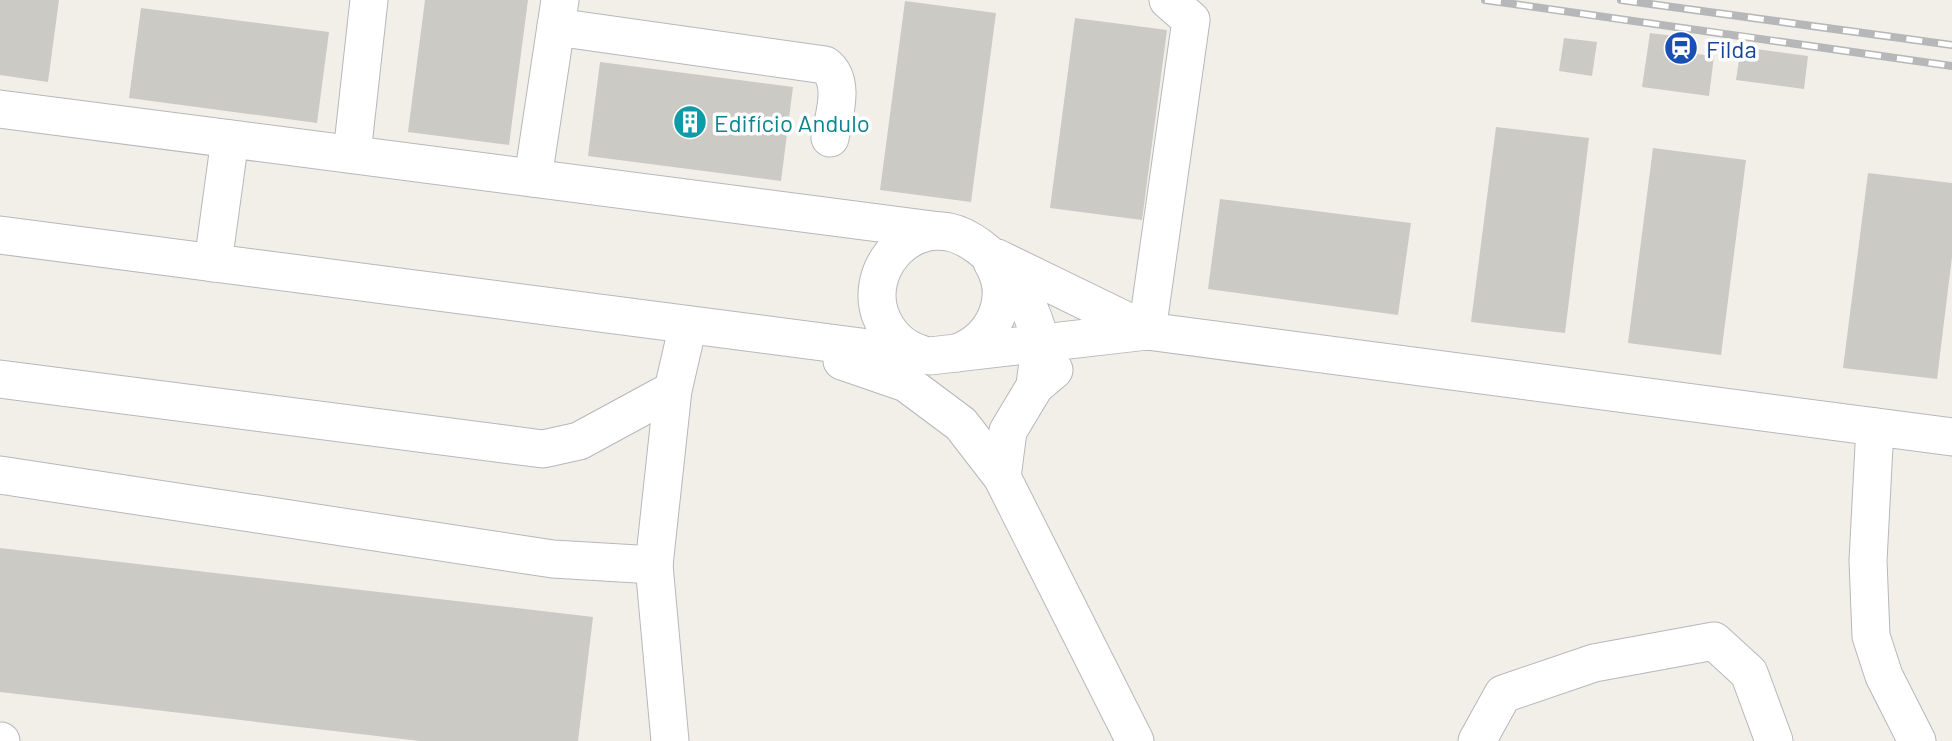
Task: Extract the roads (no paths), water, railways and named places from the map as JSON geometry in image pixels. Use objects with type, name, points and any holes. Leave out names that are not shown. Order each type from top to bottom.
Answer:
[{"type":"street","points":[[352,154],[369,0]]},
{"type":"street","points":[[1147,331],[1191,20],[1168,0]]},
{"type":"street","points":[[533,178],[558,14],[825,65],[834,72],[838,84],[830,138]]},
{"type":"street","points":[[0,109],[948,232],[969,239],[986,252],[1012,279],[1031,311],[1039,342],[1035,386]]},
{"type":"street","points":[[214,263],[230,139]]},
{"type":"street","points":[[948,232],[928,233],[902,245],[883,267],[877,285],[877,305],[884,324],[895,339],[911,351],[941,356],[972,347],[989,332],[999,314],[1002,292],[998,271],[986,252]]},
{"type":"street","points":[[0,235],[941,356],[1147,331],[1952,437]]},
{"type":"street","points":[[986,252],[1147,331]]},
{"type":"street","points":[[670,741],[654,565],[673,390],[688,324]]},
{"type":"street","points":[[1002,477],[1008,431],[1035,386],[1074,352],[1147,331]]},
{"type":"street","points":[[767,335],[906,383],[961,424],[1002,477],[1135,741]]},
{"type":"street","points":[[0,379],[543,449],[579,441],[673,390]]},
{"type":"street","points":[[1875,427],[1868,561],[1871,636],[1884,676],[1917,741]]},
{"type":"street","points":[[0,475],[553,559],[654,565]]},
{"type":"street","points":[[1477,741],[1503,694],[1594,663],[1714,641],[1749,673],[1774,741]]},
{"type":"railway","points":[[1485,0],[1952,66]]},
{"type":"railway","points":[[1621,0],[1952,45]]},
{"type":"place","name":"Filda","points":[[1681,48]]},
{"type":"place","name":"Edifício Andulo","points":[[690,122]]}]
